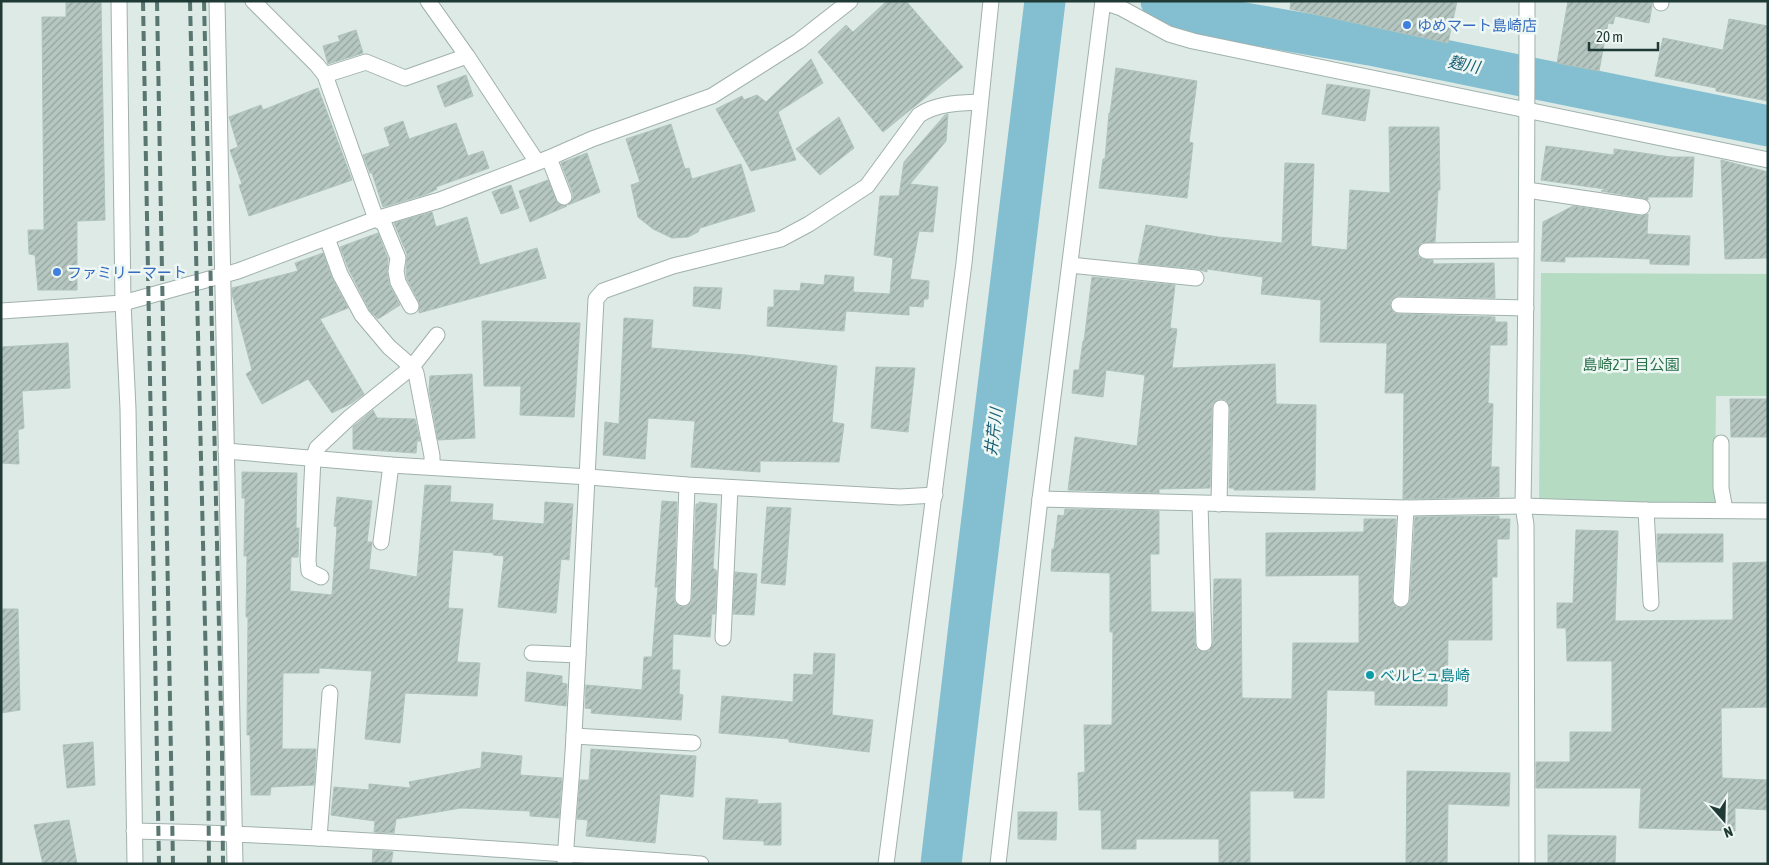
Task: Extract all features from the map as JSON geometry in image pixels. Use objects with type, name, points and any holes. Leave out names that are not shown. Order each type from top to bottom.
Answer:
[{"type":"street","points":[[119,1],[123,303],[128,409],[135,864]]},
{"type":"street","points":[[217,1],[234,864]]},
{"type":"street","points":[[428,1],[543,160],[564,197]]},
{"type":"street","points":[[1,310],[123,303],[223,275],[376,219],[440,200],[592,139],[712,96],[799,41],[850,1]]},
{"type":"street","points":[[886,864],[964,262],[991,1]]},
{"type":"street","points":[[1527,1],[1523,506],[1526,535],[1527,864]]},
{"type":"street","points":[[998,864],[1040,499],[1103,2],[1121,8],[1169,34],[1194,41],[1527,104],[1768,160]]},
{"type":"street","points":[[263,5],[324,75],[376,219],[384,224],[398,258],[396,271],[398,282],[411,306]]},
{"type":"street","points":[[324,75],[366,62],[405,78],[467,56]]},
{"type":"street","points":[[565,859],[589,477],[596,299],[603,291],[673,266],[781,239],[809,224],[867,186],[919,115],[928,110],[956,103],[980,102]]},
{"type":"street","points":[[1527,190],[1642,207]]},
{"type":"street","points":[[327,238],[340,274],[362,315],[389,347],[412,367],[416,373],[432,456],[432,467]]},
{"type":"street","points":[[1426,251],[1526,250]]},
{"type":"street","points":[[1070,265],[1196,278]]},
{"type":"street","points":[[1399,305],[1526,308]]},
{"type":"street","points":[[321,577],[309,570],[308,560],[313,459],[317,448],[350,417],[412,367],[437,335]]},
{"type":"street","points":[[1219,504],[1221,408]]},
{"type":"street","points":[[1721,443],[1721,488],[1725,510]]},
{"type":"street","points":[[226,451],[391,465],[730,488],[900,497],[935,495]]},
{"type":"street","points":[[381,542],[391,465]]},
{"type":"street","points":[[683,598],[687,485]]},
{"type":"street","points":[[723,638],[730,488]]},
{"type":"street","points":[[1040,499],[1406,508],[1523,506],[1646,510],[1768,510]]},
{"type":"street","points":[[1200,504],[1204,643]]},
{"type":"street","points":[[1401,599],[1406,508]]},
{"type":"street","points":[[1646,510],[1650,603]]},
{"type":"street","points":[[532,653],[578,655]]},
{"type":"street","points":[[319,838],[330,694]]},
{"type":"street","points":[[574,736],[693,743]]},
{"type":"street","points":[[134,830],[319,838],[565,859],[701,864]]},
{"type":"green space","name":"島崎2丁目公園","points":[[1541,273],[1768,274],[1768,396],[1716,396],[1715,503],[1539,502]]},
{"type":"building","points":[[66,1],[101,1],[105,220],[77,221],[77,290],[38,290],[35,255],[29,254],[28,230],[44,230],[42,17],[66,17]]},
{"type":"building","points":[[887,1],[906,1],[963,67],[883,132],[818,52],[846,25],[853,32]]},
{"type":"building","name":"ゆめマート島崎店","points":[[1291,1],[1457,1],[1448,43],[1290,9]]},
{"type":"building","points":[[1568,1],[1652,1],[1652,6],[1649,23],[1615,16],[1613,24],[1608,23],[1599,71],[1557,63]]},
{"type":"building","points":[[1729,19],[1768,26],[1768,101],[1655,76],[1663,38],[1723,50]]},
{"type":"building","points":[[356,30],[363,53],[328,64],[323,46],[340,41],[338,36]]},
{"type":"building","points":[[811,59],[823,83],[778,112],[796,160],[751,171],[716,109],[742,96],[744,100],[757,95],[766,102]]},
{"type":"building","points":[[1116,68],[1197,81],[1189,142],[1193,143],[1187,198],[1099,188],[1103,159],[1105,159],[1109,113]]},
{"type":"building","points":[[466,75],[473,96],[445,107],[437,86]]},
{"type":"building","points":[[1327,84],[1370,90],[1365,121],[1322,114]]},
{"type":"building","points":[[318,88],[352,180],[249,216],[239,185],[242,184],[230,150],[238,147],[229,117],[261,105],[263,110]]},
{"type":"building","points":[[948,114],[946,141],[910,184],[938,187],[933,232],[919,231],[910,279],[929,281],[928,299],[924,299],[923,307],[909,306],[909,315],[846,311],[844,331],[767,326],[768,307],[774,307],[774,290],[800,291],[801,283],[824,285],[825,275],[854,277],[853,292],[890,294],[893,258],[874,255],[880,196],[899,196],[904,162],[945,115]]},
{"type":"building","points":[[839,117],[854,148],[820,175],[796,149]]},
{"type":"building","points":[[403,121],[409,139],[456,123],[468,156],[483,151],[489,168],[436,187],[437,189],[427,194],[383,207],[372,173],[370,173],[363,155],[390,146],[384,128]]},
{"type":"building","points":[[671,124],[685,169],[689,168],[692,179],[741,164],[755,211],[700,228],[698,232],[688,237],[672,238],[653,229],[638,217],[631,185],[640,182],[626,139]]},
{"type":"building","points":[[1389,127],[1439,127],[1440,190],[1438,190],[1435,242],[1421,243],[1417,251],[1418,256],[1422,259],[1433,260],[1433,264],[1494,263],[1495,298],[1399,296],[1391,300],[1390,305],[1394,313],[1399,314],[1495,317],[1495,322],[1507,322],[1507,345],[1490,345],[1488,403],[1493,404],[1491,467],[1499,467],[1499,497],[1403,499],[1404,393],[1385,393],[1387,343],[1320,342],[1321,300],[1261,294],[1263,277],[1207,269],[1207,272],[1197,269],[1138,263],[1146,225],[1218,237],[1282,243],[1285,163],[1314,164],[1311,246],[1347,250],[1350,190],[1390,193]]},
{"type":"building","points":[[1546,146],[1614,155],[1614,149],[1671,157],[1694,157],[1692,197],[1648,197],[1648,200],[1601,191],[1605,189],[1541,180]]},
{"type":"building","points":[[587,153],[600,192],[568,205],[573,199],[573,194],[561,163]]},
{"type":"building","points":[[1721,160],[1768,172],[1768,258],[1725,259]]},
{"type":"building","points":[[548,180],[558,204],[567,206],[530,222],[519,191]]},
{"type":"building","points":[[511,185],[519,208],[501,214],[492,192]]},
{"type":"building","points":[[1573,206],[1641,216],[1648,214],[1647,234],[1690,236],[1689,265],[1650,264],[1650,259],[1601,257],[1565,257],[1565,262],[1541,261],[1543,222]]},
{"type":"building","points":[[432,212],[436,227],[467,217],[480,265],[537,248],[546,278],[419,313],[419,302],[407,279],[407,254],[394,223]]},
{"type":"building","points":[[378,233],[388,259],[387,272],[389,284],[400,305],[378,319],[370,311],[349,270],[340,247]]},
{"type":"building","points":[[323,253],[332,278],[348,308],[320,319],[364,394],[352,403],[332,413],[308,379],[262,404],[246,374],[252,370],[232,288],[298,271],[295,263]]},
{"type":"building","points":[[1092,277],[1175,285],[1170,328],[1177,329],[1172,368],[1275,364],[1276,404],[1316,405],[1315,490],[1234,490],[1234,488],[1229,488],[1230,408],[1226,400],[1221,399],[1213,403],[1212,408],[1210,488],[1159,489],[1159,493],[1068,490],[1075,437],[1137,446],[1145,375],[1106,370],[1103,397],[1072,393],[1074,370],[1079,370],[1084,341]]},
{"type":"building","points":[[694,287],[722,288],[720,309],[693,306]]},
{"type":"building","points":[[624,318],[653,320],[651,348],[746,355],[837,366],[832,422],[844,424],[839,462],[760,461],[760,472],[691,467],[695,421],[648,418],[645,459],[603,455],[605,422],[619,424]]},
{"type":"building","points":[[482,321],[580,323],[574,417],[520,415],[521,386],[484,386]]},
{"type":"building","points":[[68,343],[70,388],[22,391],[24,428],[18,430],[19,464],[1,463],[1,347]]},
{"type":"building","points":[[876,367],[915,368],[908,432],[871,428]]},
{"type":"building","points":[[472,374],[475,438],[438,440],[429,390],[430,376]]},
{"type":"building","points":[[1730,399],[1768,399],[1768,437],[1731,437]]},
{"type":"building","points":[[373,410],[377,418],[415,419],[420,441],[417,441],[416,453],[353,449],[353,427]]},
{"type":"building","points":[[242,472],[297,473],[296,528],[299,528],[298,557],[291,557],[290,591],[332,595],[337,527],[334,526],[337,497],[372,501],[367,542],[372,542],[369,569],[417,577],[425,485],[451,486],[450,502],[493,504],[492,520],[544,524],[545,502],[573,504],[569,560],[561,559],[556,613],[498,607],[504,556],[493,555],[494,553],[453,550],[448,608],[463,609],[457,662],[480,663],[477,696],[405,693],[400,743],[365,739],[372,671],[319,668],[319,673],[283,673],[282,749],[316,749],[314,785],[271,787],[270,795],[251,795],[250,735],[247,735],[247,556],[244,556],[245,498],[242,498]]},
{"type":"building","points":[[662,501],[677,502],[674,598],[675,603],[682,607],[688,606],[692,598],[696,504],[699,504],[699,502],[717,504],[713,568],[717,571],[715,614],[712,614],[710,637],[673,634],[672,670],[680,670],[679,694],[683,695],[681,720],[591,713],[592,709],[585,708],[586,685],[642,690],[644,657],[652,657],[658,587],[655,587]]},
{"type":"building","points":[[767,507],[791,508],[785,585],[761,583]]},
{"type":"building","points":[[1065,509],[1159,511],[1159,554],[1150,554],[1151,612],[1194,612],[1195,643],[1196,648],[1200,651],[1209,651],[1213,643],[1214,579],[1241,579],[1242,698],[1292,699],[1293,643],[1359,643],[1359,575],[1266,576],[1266,533],[1364,532],[1364,519],[1396,519],[1392,598],[1396,607],[1401,608],[1409,604],[1410,600],[1415,517],[1499,516],[1499,519],[1510,519],[1509,539],[1497,539],[1497,577],[1492,577],[1492,640],[1448,640],[1447,706],[1375,705],[1375,691],[1327,690],[1324,798],[1294,798],[1294,791],[1250,791],[1250,864],[1219,864],[1219,839],[1136,839],[1136,849],[1102,849],[1101,810],[1079,810],[1078,773],[1085,772],[1084,725],[1112,725],[1113,632],[1110,632],[1110,573],[1051,571],[1052,549],[1054,549],[1058,515],[1064,516]]},
{"type":"building","points":[[1576,530],[1618,531],[1615,621],[1733,620],[1733,563],[1768,562],[1768,707],[1721,708],[1722,778],[1768,780],[1768,810],[1735,808],[1735,831],[1639,828],[1641,788],[1536,788],[1536,762],[1570,762],[1570,732],[1612,732],[1612,661],[1567,661],[1566,628],[1557,628],[1557,603],[1573,603]]},
{"type":"building","points":[[1657,534],[1723,534],[1723,562],[1658,562]]},
{"type":"building","points":[[735,572],[757,574],[754,615],[733,614]]},
{"type":"building","points":[[1,609],[18,609],[20,710],[1,713]]},
{"type":"building","points":[[814,653],[835,654],[832,715],[873,720],[869,752],[789,742],[789,739],[719,733],[722,696],[793,702],[794,674],[813,675]]},
{"type":"building","points":[[527,672],[562,676],[562,683],[567,684],[566,706],[525,701]]},
{"type":"building","points":[[93,742],[95,785],[67,788],[63,745]]},
{"type":"building","points":[[591,749],[696,756],[693,797],[660,794],[655,843],[586,836],[588,820],[577,819],[580,780],[589,780]]},
{"type":"building","points":[[482,752],[522,756],[520,775],[562,778],[559,818],[530,816],[530,811],[461,808],[396,819],[394,833],[374,832],[375,821],[331,815],[334,787],[369,790],[369,784],[411,788],[409,782],[481,768]]},
{"type":"building","points":[[1407,771],[1510,773],[1509,806],[1448,804],[1447,864],[1406,864]]},
{"type":"building","points":[[726,798],[758,800],[757,804],[781,803],[781,845],[764,845],[764,841],[723,839]]},
{"type":"building","points":[[1018,812],[1057,812],[1056,840],[1018,839]]},
{"type":"building","points":[[69,820],[77,864],[43,864],[34,825]]},
{"type":"building","points":[[1548,835],[1616,836],[1615,864],[1548,864]]},
{"type":"building","points":[[373,850],[393,852],[391,864],[372,864]]},
{"type":"waterway","name":"井芹川","points":[[941,864],[1045,1]]},
{"type":"waterway","name":"麹川","points":[[1161,1],[1192,14],[1370,45],[1768,126]]},
{"type":"railway","points":[[143,1],[159,864]]},
{"type":"railway","points":[[157,1],[173,864]]},
{"type":"railway","points":[[190,1],[208,750],[209,864]]},
{"type":"railway","points":[[204,1],[223,864]]},
{"type":"place","name":"ゆめマート島崎店","points":[[1407,25]]},
{"type":"place","name":"ファミリーマート","points":[[57,272]]},
{"type":"place","name":"ベルビュ島崎","points":[[1370,675]]}]
